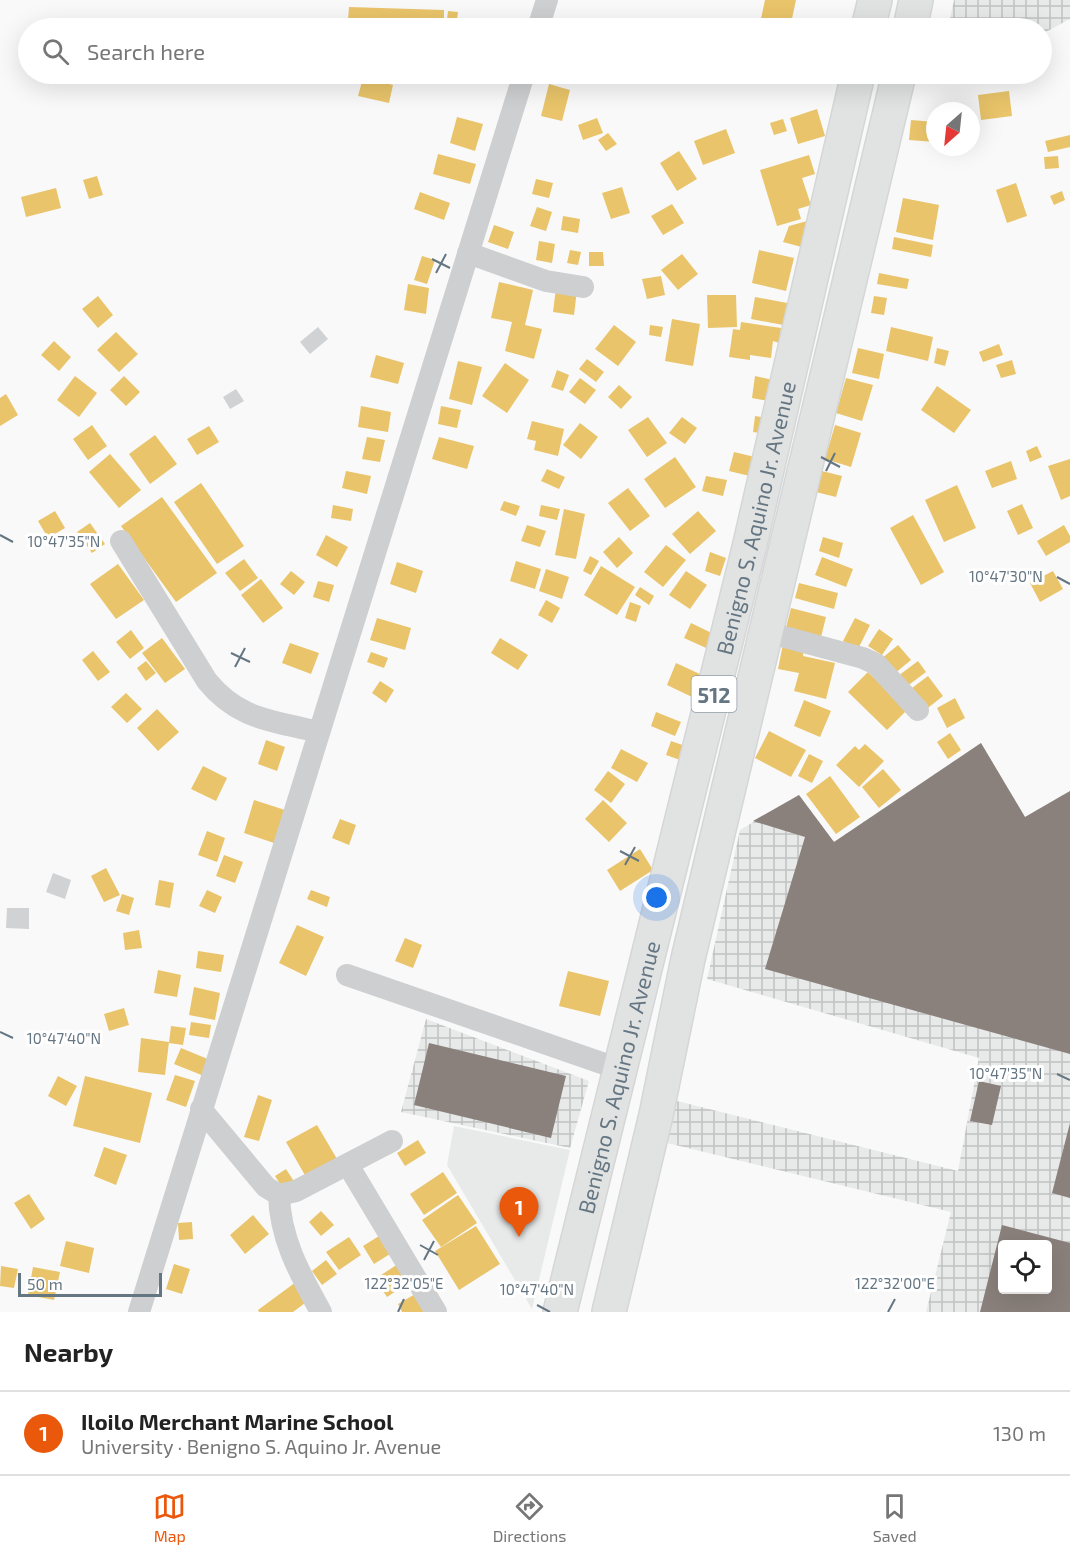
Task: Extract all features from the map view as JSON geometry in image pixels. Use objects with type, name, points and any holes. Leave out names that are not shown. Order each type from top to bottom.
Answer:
[{"type":"main road","points":[[870,18],[875,0]]},
{"type":"main road","points":[[912,18],[916,0]]},
{"type":"main road","name":"Benigno S. Aquino Jr. Avenue","points":[[560,1312],[622,1070],[746,560],[856,84]]},
{"type":"main road","name":"Benigno S. Aquino Jr. Avenue","points":[[609,1312],[766,632],[897,84]]},
{"type":"street","points":[[541,18],[547,0]]},
{"type":"street","points":[[139,1312],[521,84]]},
{"type":"street","points":[[468,253],[537,278],[583,286]]},
{"type":"street","points":[[121,542],[207,681],[221,699],[238,710],[318,732]]},
{"type":"street","points":[[766,632],[863,658],[876,664],[918,710]]},
{"type":"street","points":[[347,975],[622,1070]]},
{"type":"street","points":[[201,1109],[266,1187],[279,1195],[296,1191],[392,1141]]},
{"type":"street","points":[[348,1165],[436,1312]]},
{"type":"street","points":[[279,1195],[280,1217],[291,1255],[321,1312]]},
{"type":"shaded area","points":[[954,0],[1070,0],[1070,19],[1052,29],[1052,18],[950,18]]},
{"type":"shaded area","points":[[981,743],[1025,817],[1070,791],[1070,1312],[926,1312],[951,1212],[663,1142],[673,1100],[958,1171],[979,1058],[707,979],[740,830],[799,795],[834,842]]},
{"type":"shaded area","points":[[426,1019],[589,1081],[570,1148],[401,1112]]},
{"type":"shaded area","points":[[454,1126],[570,1150],[532,1309],[447,1165]]},
{"type":"building: Homes","points":[[765,0],[796,0],[792,18],[761,18]]},
{"type":"building: Homes","points":[[349,7],[444,10],[444,18],[348,18]]},
{"type":"building: Homes","points":[[448,11],[458,12],[457,18],[447,18]]},
{"type":"building: Homes","points":[[361,84],[393,85],[389,103],[358,96]]},
{"type":"building: Homes","points":[[549,84],[570,90],[562,121],[541,116]]},
{"type":"building: Homes","points":[[1009,91],[1012,116],[981,120],[978,95]]},
{"type":"building: Homes","points":[[817,109],[825,136],[798,144],[790,118]]},
{"type":"building: Homes","points":[[457,117],[483,124],[475,151],[450,143]]},
{"type":"building: Homes","points":[[597,118],[603,133],[583,140],[578,125]]},
{"type":"building: Homes","points":[[783,119],[787,131],[774,135],[770,123]]},
{"type":"building: Homes","points":[[911,120],[926,121],[926,141],[909,140]]},
{"type":"building: Homes","points":[[726,129],[735,153],[703,165],[694,141]]},
{"type":"building: Homes","points":[[608,133],[617,144],[606,151],[598,140]]},
{"type":"building: Homes","points":[[1070,135],[1070,147],[1048,152],[1045,141]]},
{"type":"building: Homes","points":[[679,151],[697,179],[677,191],[660,163]]},
{"type":"building: Homes","points":[[438,154],[476,164],[470,184],[433,174]]},
{"type":"building: Homes","points":[[809,155],[815,174],[802,178],[811,205],[798,209],[801,219],[777,226],[760,170]]},
{"type":"building: Homes","points":[[1058,156],[1059,168],[1045,169],[1044,157]]},
{"type":"building: Homes","points":[[97,176],[103,195],[89,199],[83,180]]},
{"type":"building: Homes","points":[[536,179],[553,183],[549,198],[532,194]]},
{"type":"building: Homes","points":[[1016,183],[1027,216],[1007,223],[996,190]]},
{"type":"building: Homes","points":[[622,187],[630,213],[611,219],[602,193]]},
{"type":"building: Homes","points":[[56,188],[61,208],[26,217],[21,197]]},
{"type":"building: Homes","points":[[1062,191],[1065,200],[1054,205],[1050,196]]},
{"type":"building: Homes","points":[[420,192],[450,203],[444,220],[414,209]]},
{"type":"building: Homes","points":[[903,198],[939,205],[933,240],[896,232]]},
{"type":"building: Homes","points":[[672,204],[684,223],[663,235],[651,216]]},
{"type":"building: Homes","points":[[537,207],[552,212],[546,231],[530,226]]},
{"type":"building: Homes","points":[[563,216],[580,219],[578,233],[561,230]]},
{"type":"building: Homes","points":[[807,221],[809,249],[783,242],[789,226]]},
{"type":"building: Homes","points":[[494,225],[514,232],[508,249],[488,242]]},
{"type":"building: Homes","points":[[894,237],[933,245],[931,257],[892,249]]},
{"type":"building: Homes","points":[[539,241],[555,244],[552,263],[536,260]]},
{"type":"building: Homes","points":[[570,250],[581,252],[578,265],[567,263]]},
{"type":"building: Homes","points":[[759,250],[794,258],[786,291],[752,283]]},
{"type":"building: Homes","points":[[589,252],[603,252],[604,266],[589,266]]},
{"type":"building: Homes","points":[[682,254],[698,274],[678,290],[661,270]]},
{"type":"building: Homes","points":[[422,256],[435,260],[427,284],[414,280]]},
{"type":"building: Homes","points":[[879,273],[909,279],[907,289],[877,284]]},
{"type":"building: Homes","points":[[661,276],[665,295],[647,299],[642,279]]},
{"type":"building: Homes","points":[[499,282],[533,290],[525,325],[542,329],[534,359],[505,351],[512,322],[491,318]]},
{"type":"building: Homes","points":[[408,284],[429,288],[426,314],[404,310]]},
{"type":"building: Homes","points":[[556,288],[577,290],[574,315],[553,312]]},
{"type":"building: Homes","points":[[707,295],[736,295],[737,327],[708,328]]},
{"type":"building: Homes","points":[[98,296],[113,315],[98,328],[82,309]]},
{"type":"building: Homes","points":[[874,296],[887,298],[884,315],[871,313]]},
{"type":"building: Homes","points":[[755,297],[798,305],[794,327],[751,319]]},
{"type":"building: Homes","points":[[672,319],[700,324],[693,366],[665,361]]},
{"type":"building: Homes","points":[[741,322],[781,328],[779,343],[773,341],[771,358],[750,355],[750,360],[729,357],[733,329],[740,330]]},
{"type":"building: Homes","points":[[614,325],[636,342],[618,366],[595,349]]},
{"type":"building: Homes","points":[[650,325],[663,327],[661,337],[649,335]]},
{"type":"building: Homes","points":[[891,327],[933,337],[928,361],[886,351]]},
{"type":"building: Homes","points":[[116,332],[138,354],[119,372],[97,350]]},
{"type":"building: Homes","points":[[54,341],[71,357],[59,371],[41,355]]},
{"type":"building: Homes","points":[[999,344],[1003,355],[983,362],[979,352]]},
{"type":"building: Homes","points":[[858,348],[884,354],[879,379],[852,373]]},
{"type":"building: Homes","points":[[937,348],[949,351],[945,366],[934,363]]},
{"type":"building: Homes","points":[[376,355],[404,363],[398,384],[370,377]]},
{"type":"building: Homes","points":[[587,359],[604,372],[596,382],[579,369]]},
{"type":"building: Homes","points":[[1012,360],[1016,374],[1001,378],[996,365]]},
{"type":"building: Homes","points":[[458,361],[482,367],[472,405],[449,399]]},
{"type":"building: Homes","points":[[505,363],[529,380],[507,413],[482,396]]},
{"type":"building: Homes","points":[[557,370],[569,375],[563,391],[551,387]]},
{"type":"building: Homes","points":[[75,376],[97,393],[79,417],[57,400]]},
{"type":"building: Homes","points":[[124,376],[140,392],[126,406],[110,390]]},
{"type":"building: Homes","points":[[755,376],[777,381],[774,402],[752,398]]},
{"type":"building: Homes","points":[[580,378],[596,390],[585,404],[569,392]]},
{"type":"building: Homes","points":[[846,378],[873,385],[862,421],[836,413]]},
{"type":"building: Homes","points":[[619,385],[632,397],[621,409],[608,397]]},
{"type":"building: Homes","points":[[937,386],[971,410],[954,433],[921,410]]},
{"type":"building: Homes","points":[[6,394],[18,415],[0,426],[0,398]]},
{"type":"building: Homes","points":[[361,406],[391,412],[388,432],[358,427]]},
{"type":"building: Homes","points":[[441,406],[461,410],[457,428],[438,424]]},
{"type":"building: Homes","points":[[755,416],[773,419],[771,435],[753,432]]},
{"type":"building: Homes","points":[[648,417],[667,443],[647,457],[628,430]]},
{"type":"building: Homes","points":[[682,417],[697,428],[685,444],[669,433]]},
{"type":"building: Homes","points":[[532,421],[564,429],[558,456],[534,450],[536,441],[527,439]]},
{"type":"building: Homes","points":[[580,423],[598,437],[581,459],[563,445]]},
{"type":"building: Homes","points":[[92,425],[107,446],[88,460],[73,439]]},
{"type":"building: Homes","points":[[835,425],[861,433],[851,467],[825,459]]},
{"type":"building: Homes","points":[[209,426],[219,442],[197,455],[187,439]]},
{"type":"building: Homes","points":[[155,435],[177,464],[150,484],[129,454]]},
{"type":"building: Homes","points":[[367,437],[385,440],[380,462],[362,459]]},
{"type":"building: Homes","points":[[439,437],[474,446],[467,469],[432,459]]},
{"type":"building: Homes","points":[[1037,446],[1042,457],[1030,462],[1026,451]]},
{"type":"building: Homes","points":[[734,452],[763,459],[758,478],[729,471]]},
{"type":"building: Homes","points":[[110,454],[141,490],[119,508],[89,472]]},
{"type":"building: Homes","points":[[675,457],[696,487],[665,508],[644,479]]},
{"type":"building: Homes","points":[[1070,459],[1070,496],[1061,500],[1048,466]]},
{"type":"building: Homes","points":[[1011,461],[1017,479],[992,488],[985,471]]},
{"type":"building: Homes","points":[[547,469],[565,477],[559,489],[541,481]]},
{"type":"building: Homes","points":[[346,471],[371,476],[367,494],[342,488]]},
{"type":"building: Homes","points":[[822,471],[842,476],[836,497],[816,492]]},
{"type":"building: Homes","points":[[706,476],[727,480],[723,496],[702,491]]},
{"type":"building: Homes","points":[[201,483],[244,546],[217,564],[174,502]]},
{"type":"building: Homes","points":[[957,485],[976,528],[944,542],[925,500]]},
{"type":"building: Homes","points":[[628,488],[650,516],[630,531],[608,503]]},
{"type":"building: Homes","points":[[162,497],[217,573],[176,602],[121,526]]},
{"type":"building: Homes","points":[[504,501],[520,506],[516,516],[500,510]]},
{"type":"building: Homes","points":[[1022,504],[1033,528],[1018,535],[1007,511]]},
{"type":"building: Homes","points":[[333,505],[353,509],[351,521],[331,518]]},
{"type":"building: Homes","points":[[541,505],[560,509],[557,520],[539,516]]},
{"type":"building: Homes","points":[[564,509],[585,514],[576,559],[555,555]]},
{"type":"building: Homes","points":[[55,511],[65,528],[48,538],[38,521]]},
{"type":"building: Homes","points":[[698,511],[716,531],[690,554],[672,534]]},
{"type":"building: Homes","points":[[913,515],[944,572],[921,585],[890,528]]},
{"type":"building: Homes","points":[[90,523],[105,544],[92,553],[77,532]]},
{"type":"building: Homes","points":[[527,525],[546,531],[540,547],[521,541]]},
{"type":"building: Homes","points":[[1064,525],[1070,536],[1070,542],[1046,556],[1037,541]]},
{"type":"building: Homes","points":[[326,535],[348,547],[337,567],[316,555]]},
{"type":"building: Homes","points":[[619,537],[633,553],[617,568],[603,552]]},
{"type":"building: Homes","points":[[823,537],[843,543],[839,558],[819,551]]},
{"type":"building: Homes","points":[[666,545],[686,560],[663,587],[644,572]]},
{"type":"building: Homes","points":[[710,552],[726,558],[720,576],[705,571]]},
{"type":"building: Homes","points":[[590,556],[599,561],[591,575],[583,571]]},
{"type":"building: Homes","points":[[822,557],[853,569],[846,587],[815,575]]},
{"type":"building: Homes","points":[[244,559],[258,578],[240,591],[225,573]]},
{"type":"building: Homes","points":[[516,561],[541,569],[535,589],[510,581]]},
{"type":"building: Homes","points":[[397,562],[423,571],[416,593],[390,584]]},
{"type":"building: Homes","points":[[118,564],[144,600],[116,619],[90,584]]},
{"type":"building: Homes","points":[[601,566],[635,587],[617,615],[584,595]]},
{"type":"building: Homes","points":[[546,569],[569,577],[562,599],[539,591]]},
{"type":"building: Homes","points":[[291,571],[305,582],[294,595],[280,584]]},
{"type":"building: Homes","points":[[686,571],[707,585],[690,609],[669,595]]},
{"type":"building: Homes","points":[[1053,571],[1063,589],[1040,602],[1030,583]]},
{"type":"building: Homes","points":[[261,579],[283,608],[263,623],[241,595]]},
{"type":"building: Homes","points":[[318,581],[334,585],[329,602],[313,597]]},
{"type":"building: Homes","points":[[799,583],[838,593],[834,609],[795,598]]},
{"type":"building: Homes","points":[[640,587],[654,596],[649,605],[635,595]]},
{"type":"building: Homes","points":[[546,600],[560,608],[552,623],[538,615]]},
{"type":"building: Homes","points":[[630,602],[641,606],[636,622],[625,618]]},
{"type":"building: Homes","points":[[791,608],[826,617],[819,645],[784,636]]},
{"type":"building: Homes","points":[[377,618],[411,628],[405,650],[370,640]]},
{"type":"building: Homes","points":[[855,618],[870,625],[858,649],[843,641]]},
{"type":"building: Homes","points":[[691,623],[722,638],[715,652],[684,638]]},
{"type":"building: Homes","points":[[879,629],[893,639],[882,655],[868,646]]},
{"type":"building: Homes","points":[[131,630],[144,648],[130,659],[116,642]]},
{"type":"building: Homes","points":[[162,638],[185,669],[165,683],[142,653]]},
{"type":"building: Homes","points":[[500,638],[528,655],[518,670],[491,653]]},
{"type":"building: Homes","points":[[290,643],[319,653],[311,674],[282,663]]},
{"type":"building: Homes","points":[[783,644],[804,649],[803,656],[835,663],[826,699],[794,691],[799,673],[778,669]]},
{"type":"building: Homes","points":[[898,645],[911,660],[894,674],[881,659]]},
{"type":"building: Homes","points":[[93,651],[110,672],[98,681],[82,660]]},
{"type":"building: Homes","points":[[371,652],[388,658],[384,668],[367,662]]},
{"type":"building: Homes","points":[[146,661],[156,673],[146,681],[137,668]]},
{"type":"building: Homes","points":[[918,661],[926,672],[906,687],[898,676]]},
{"type":"building: Homes","points":[[676,663],[702,675],[692,697],[667,685]]},
{"type":"building: Homes","points":[[868,672],[907,710],[887,730],[848,692]]},
{"type":"building: Homes","points":[[928,676],[943,696],[924,711],[908,691]]},
{"type":"building: Homes","points":[[380,681],[394,690],[386,703],[372,693]]},
{"type":"building: Homes","points":[[126,693],[142,709],[127,723],[111,707]]},
{"type":"building: Homes","points":[[955,698],[965,718],[947,728],[937,708]]},
{"type":"building: Homes","points":[[804,700],[831,711],[820,737],[794,726]]},
{"type":"building: Homes","points":[[157,709],[179,732],[158,751],[137,728]]},
{"type":"building: Homes","points":[[656,712],[681,722],[675,736],[651,726]]},
{"type":"building: Homes","points":[[769,731],[806,750],[791,777],[755,758]]},
{"type":"building: Homes","points":[[950,733],[961,750],[948,759],[937,742]]},
{"type":"building: Homes","points":[[266,740],[285,747],[277,771],[258,764]]},
{"type":"building: Homes","points":[[671,741],[691,748],[686,762],[666,755]]},
{"type":"building: Homes","points":[[865,744],[884,761],[859,787],[836,765],[855,746],[859,750]]},
{"type":"building: Homes","points":[[621,749],[648,763],[637,782],[611,768]]},
{"type":"building: Homes","points":[[809,754],[823,761],[812,783],[798,776]]},
{"type":"building: Homes","points":[[203,766],[227,778],[216,801],[191,789]]},
{"type":"building: Homes","points":[[883,769],[901,790],[879,808],[862,787]]},
{"type":"building: Homes","points":[[608,771],[625,784],[611,803],[594,790]]},
{"type":"building: Homes","points":[[830,776],[860,817],[836,834],[806,794]]},
{"type":"building: Homes","points":[[254,800],[288,811],[277,844],[244,833]]},
{"type":"building: Homes","points":[[603,800],[627,823],[609,842],[585,819]]},
{"type":"building: Homes","points":[[340,819],[356,825],[349,845],[332,838]]},
{"type":"building: Homes","points":[[207,831],[225,838],[217,862],[198,855]]},
{"type":"building: Homes","points":[[640,849],[653,870],[620,891],[607,870]]},
{"type":"building: Homes","points":[[224,855],[243,862],[235,883],[216,876]]},
{"type":"building: Homes","points":[[106,868],[120,895],[104,902],[91,876]]},
{"type":"building: Homes","points":[[159,880],[174,883],[170,908],[155,905]]},
{"type":"building: Homes","points":[[207,890],[222,897],[215,913],[199,906]]},
{"type":"building: Homes","points":[[311,890],[330,897],[327,907],[307,899]]},
{"type":"building: Homes","points":[[122,894],[134,898],[129,915],[116,911]]},
{"type":"building: Homes","points":[[297,925],[324,937],[306,976],[279,963]]},
{"type":"building: Homes","points":[[139,930],[142,948],[125,950],[123,933]]},
{"type":"building: Homes","points":[[405,938],[422,945],[413,968],[395,961]]},
{"type":"building: Homes","points":[[198,951],[224,955],[221,972],[196,968]]},
{"type":"building: Homes","points":[[158,970],[181,975],[177,997],[154,993]]},
{"type":"building: Homes","points":[[568,971],[609,981],[600,1016],[559,1006]]},
{"type":"building: Homes","points":[[194,987],[220,993],[215,1020],[189,1015]]},
{"type":"building: Homes","points":[[124,1008],[129,1025],[109,1031],[104,1014]]},
{"type":"building: Homes","points":[[191,1022],[211,1025],[209,1038],[189,1035]]},
{"type":"building: Homes","points":[[171,1026],[186,1028],[183,1045],[169,1043]]},
{"type":"building: Homes","points":[[141,1038],[169,1042],[165,1075],[138,1072]]},
{"type":"building: Homes","points":[[181,1048],[210,1060],[204,1076],[174,1064]]},
{"type":"building: Homes","points":[[175,1075],[195,1081],[186,1107],[166,1100]]},
{"type":"building: Homes","points":[[58,1076],[77,1086],[66,1106],[48,1096]]},
{"type":"building: Homes","points":[[85,1076],[152,1093],[140,1143],[73,1126]]},
{"type":"building: Homes","points":[[258,1095],[272,1100],[259,1141],[244,1137]]},
{"type":"building: Homes","points":[[317,1125],[337,1159],[306,1177],[286,1142]]},
{"type":"building: Homes","points":[[418,1140],[426,1153],[405,1166],[397,1153]]},
{"type":"building: Homes","points":[[104,1147],[127,1155],[116,1185],[94,1176]]},
{"type":"building: Homes","points":[[286,1169],[295,1183],[284,1190],[275,1176]]},
{"type":"building: Homes","points":[[443,1172],[457,1193],[424,1215],[410,1194]]},
{"type":"building: Homes","points":[[29,1194],[45,1219],[31,1229],[14,1203]]},
{"type":"building: Homes","points":[[458,1195],[477,1223],[441,1247],[422,1220]]},
{"type":"building: Homes","points":[[321,1211],[334,1225],[321,1236],[309,1222]]},
{"type":"building: Homes","points":[[253,1215],[269,1234],[245,1254],[230,1235]]},
{"type":"building: Homes","points":[[192,1222],[193,1239],[179,1240],[178,1223]]},
{"type":"building: Homes","points":[[476,1226],[500,1264],[459,1290],[435,1251]]},
{"type":"building: Homes","points":[[387,1231],[398,1249],[374,1264],[363,1246]]},
{"type":"building: Homes","points":[[349,1237],[361,1255],[339,1270],[326,1252]]},
{"type":"building: Homes","points":[[66,1241],[94,1248],[89,1273],[60,1266]]},
{"type":"building: Homes","points":[[326,1260],[337,1274],[322,1285],[312,1271]]},
{"type":"building: Homes","points":[[401,1262],[413,1280],[387,1297],[375,1279]]},
{"type":"building: Homes","points":[[174,1264],[190,1269],[182,1294],[166,1289]]},
{"type":"building: Homes","points":[[1,1266],[18,1269],[14,1288],[0,1286]]},
{"type":"building: Homes","points":[[33,1267],[60,1272],[54,1300],[28,1295]]},
{"type":"building: Homes","points":[[296,1282],[309,1300],[293,1312],[259,1312],[258,1310]]},
{"type":"building: Homes","points":[[417,1293],[428,1312],[402,1312],[398,1304]]},
{"type":"building: Industry","points":[[981,743],[1025,817],[1070,791],[1070,1054],[765,969],[805,837],[753,821],[799,795],[834,842]]},
{"type":"building: Industry","points":[[429,1043],[566,1076],[551,1138],[414,1105]]},
{"type":"building: Industry","points":[[979,1081],[1001,1086],[992,1125],[970,1121]]},
{"type":"building: Industry","points":[[1070,1123],[1070,1198],[1052,1193]]},
{"type":"building: Industry","points":[[1002,1225],[1070,1243],[1070,1312],[980,1312],[998,1241],[998,1294],[1052,1294],[1052,1240],[998,1240]]},
{"type":"building: Other","points":[[318,327],[328,339],[310,354],[300,342]]},
{"type":"building: Other","points":[[236,389],[244,401],[230,409],[223,397]]},
{"type":"building: Other","points":[[53,873],[71,880],[65,899],[46,892]]},
{"type":"building: Other","points":[[7,908],[29,908],[29,929],[6,928]]},
{"type":"place","name":"Iloilo Merchant Marine School","points":[[519,1237]]}]
